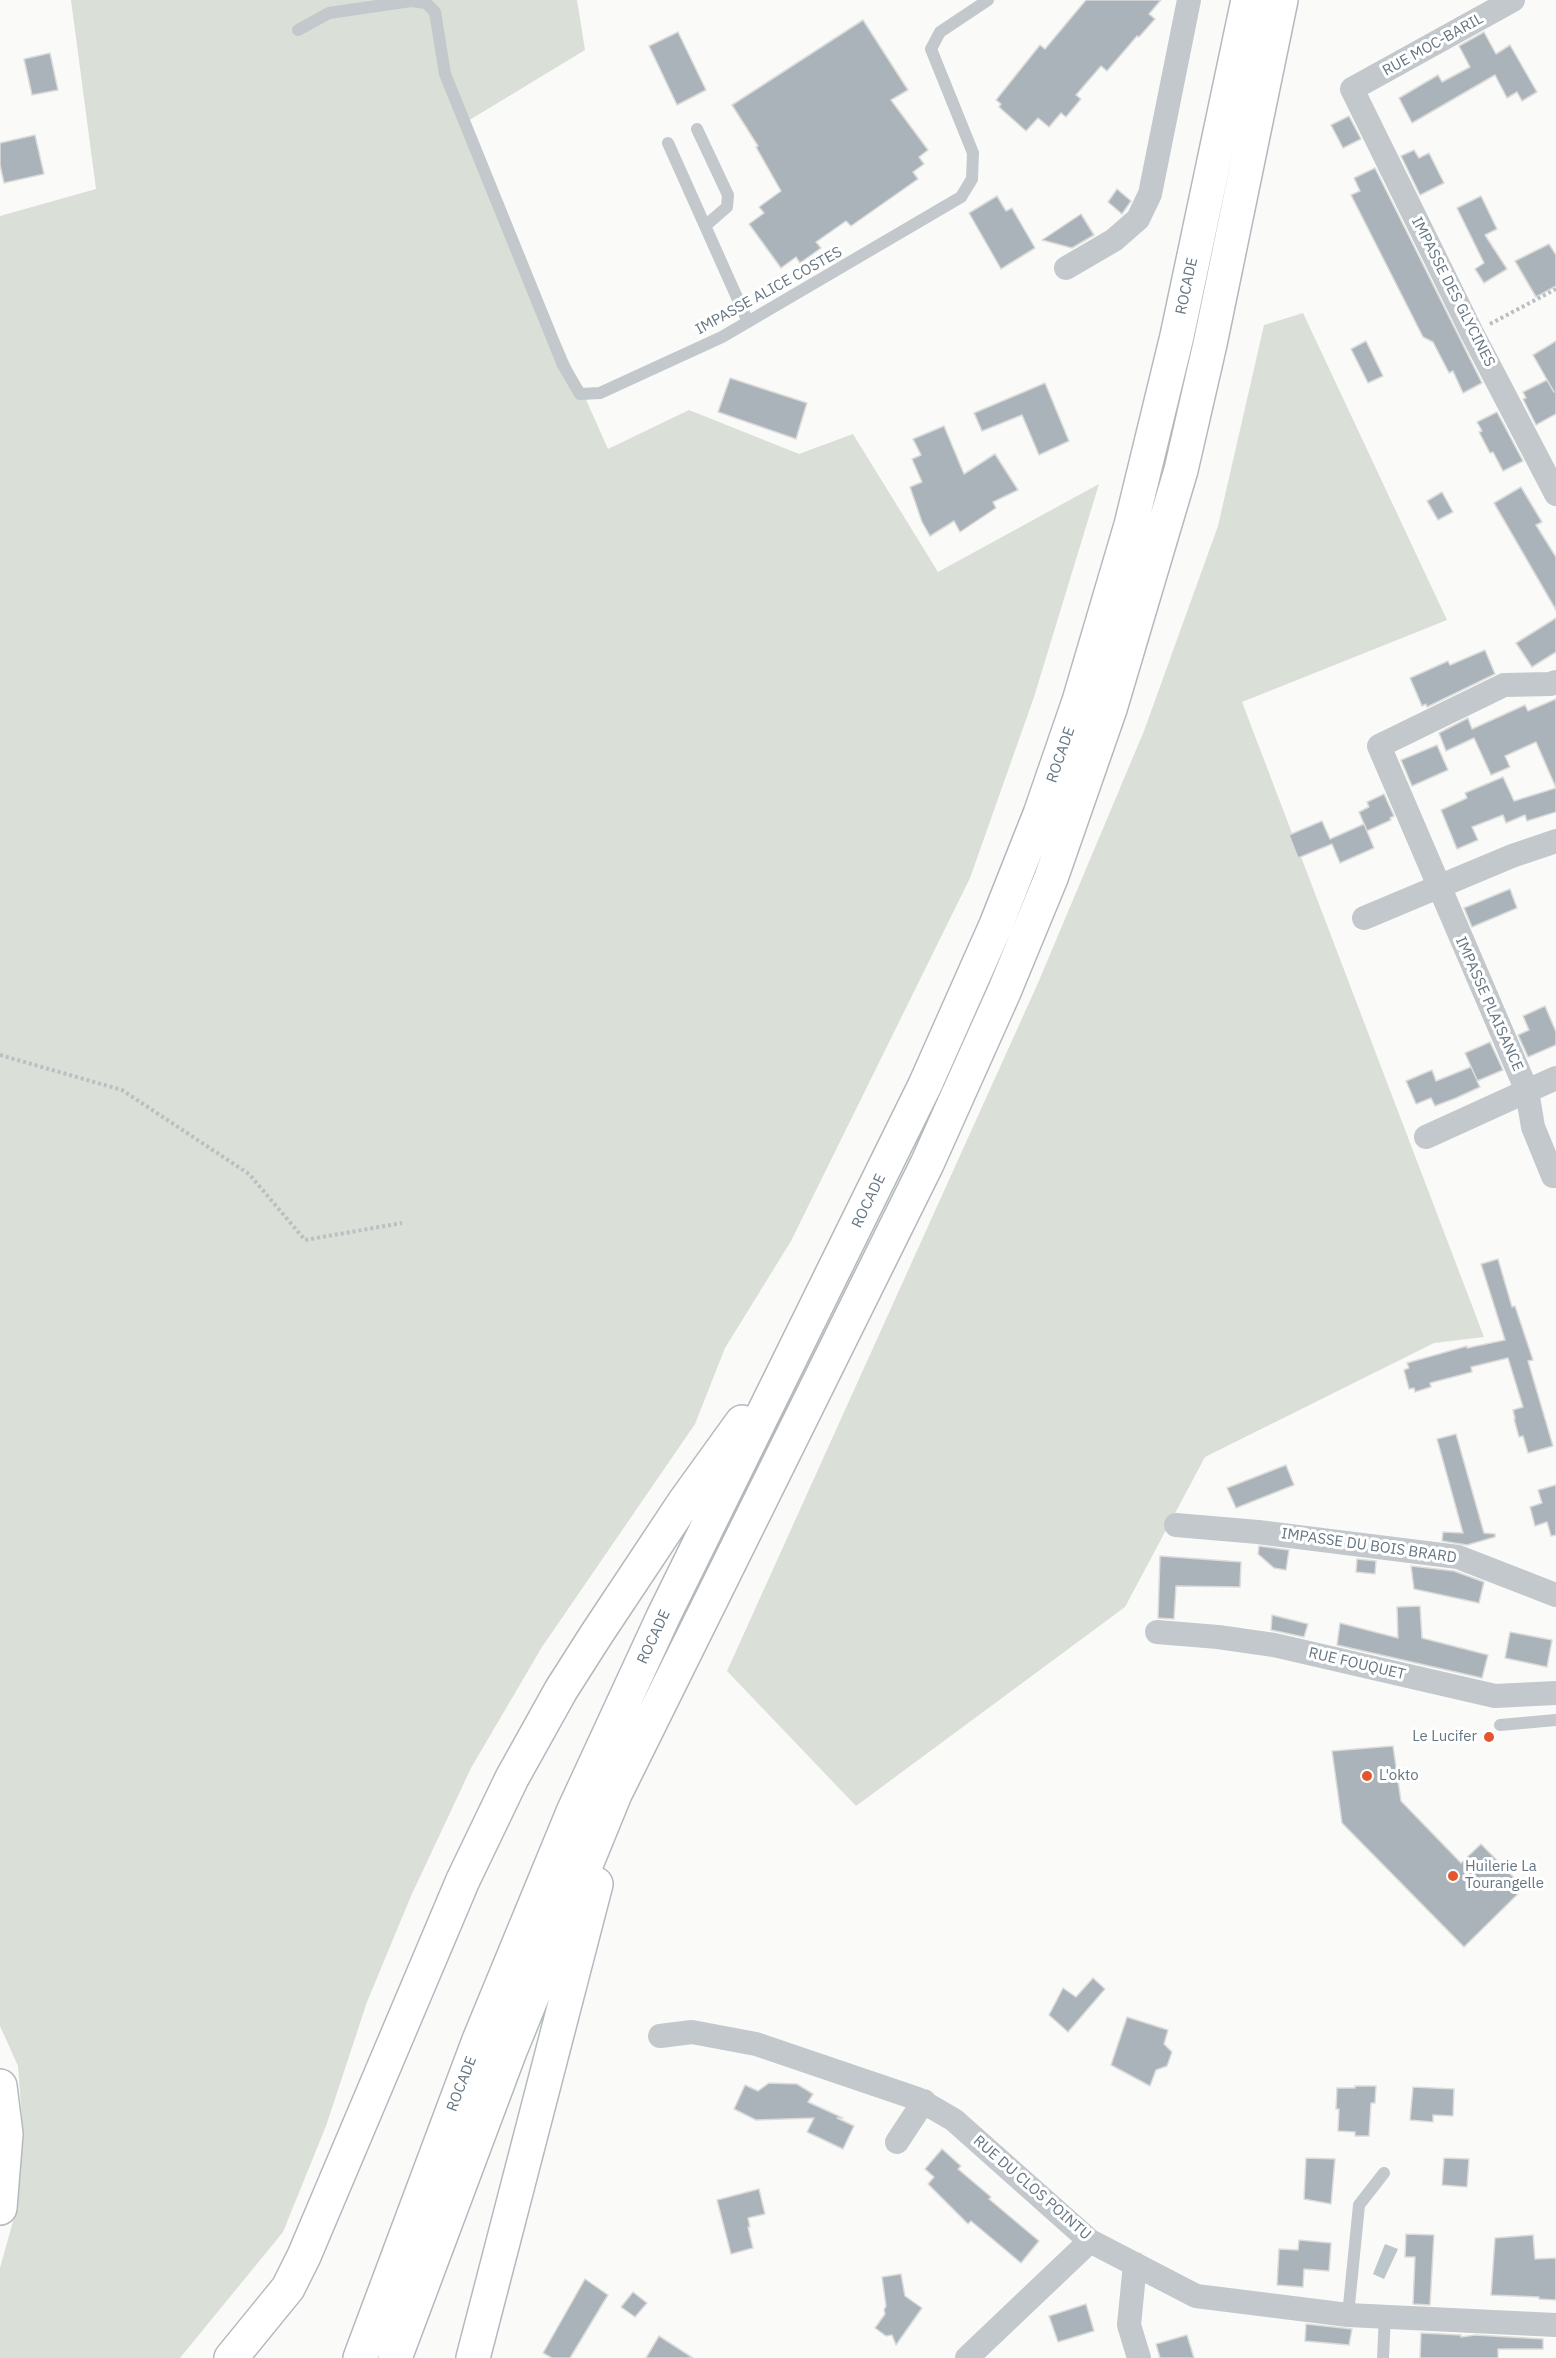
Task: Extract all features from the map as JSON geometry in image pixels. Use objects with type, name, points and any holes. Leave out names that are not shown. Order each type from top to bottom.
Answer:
[{"type":"main road","name":"ROCADE","points":[[360,2358],[479,2040],[573,1812],[669,1605],[893,1152],[973,979],[1040,814],[1079,701],[1118,574],[1162,400],[1248,0]]},
{"type":"main road","points":[[395,2358],[510,2051],[615,1794],[927,1164],[1004,992],[1051,878],[1110,709],[1181,470],[1212,333],[1281,0]]},
{"type":"main road","points":[[231,2358],[288,2288],[304,2256],[463,1880],[530,1744],[573,1672],[673,1520],[802,1338]]},
{"type":"main road","points":[[473,2358],[592,1903],[615,1794]]},
{"type":"main road","points":[[0,2086],[6,2134],[0,2208]]},
{"type":"street","points":[[1066,268],[1114,240],[1138,219],[1150,194],[1190,0]]},
{"type":"street","name":"RUE MOC-BARIL","points":[[1352,90],[1513,0]]},
{"type":"street","name":"IMPASSE DES GLYCINES","points":[[1352,90],[1472,333],[1556,494]]},
{"type":"street","name":"IMPASSE PLAISANCE","points":[[1556,682],[1504,685],[1379,746],[1527,1091],[1556,1078]]},
{"type":"street","points":[[1364,918],[1512,856],[1556,841]]},
{"type":"street","points":[[1426,1137],[1527,1091],[1533,1127],[1553,1176]]},
{"type":"street","name":"IMPASSE DU BOIS BRARD","points":[[1176,1525],[1258,1532],[1458,1557],[1556,1595]]},
{"type":"street","name":"RUE FOUQUET","points":[[1157,1632],[1274,1645],[1495,1696],[1556,1693]]},
{"type":"street","name":"RUE DU CLOS POINTU","points":[[660,2036],[692,2032],[756,2044],[924,2102],[954,2120],[1090,2241],[1196,2296],[1348,2315],[1556,2325]]},
{"type":"street","points":[[897,2142],[924,2102]]},
{"type":"street","points":[[967,2358],[1090,2241]]},
{"type":"street","points":[[1135,2264],[1129,2325],[1139,2358]]},
{"type":"lane","name":"IMPASSE ALICE COSTES","points":[[298,30],[329,14],[411,1],[426,3],[435,12],[446,74],[563,365],[580,394],[600,393],[722,337],[961,197],[972,179],[973,153],[931,49],[940,32],[988,0]]},
{"type":"lane","points":[[698,129],[728,195],[727,207],[705,226]]},
{"type":"lane","points":[[668,144],[748,322]]},
{"type":"lane","points":[[1500,1725],[1556,1720]]},
{"type":"lane","points":[[1348,2315],[1359,2205],[1384,2173]]},
{"type":"lane","points":[[1383,2358],[1384,2315]]},
{"type":"path","points":[[1472,333],[1556,289]]},
{"type":"path","points":[[0,1055],[122,1090],[249,1174],[305,1240],[402,1223]]},
{"type":"shaded area","points":[[71,0],[577,0],[585,50],[463,124],[608,449],[689,410],[799,454],[853,434],[938,572],[1099,484],[1034,697],[970,878],[791,1241],[725,1348],[695,1424],[542,1647],[471,1768],[411,1896],[367,2002],[326,2126],[283,2232],[180,2358],[0,2358],[0,2268],[17,2207],[23,2133],[18,2066],[0,2026],[0,216],[96,189]]},
{"type":"shaded area","points":[[1303,313],[1447,620],[1242,702],[1484,1337],[1434,1343],[1205,1457],[1125,1607],[856,1806],[727,1671],[1038,983],[1144,731],[1218,526],[1264,325]]},
{"type":"shaded area","points":[[1385,2244],[1398,2249],[1384,2279],[1373,2274]]},
{"type":"building","points":[[1086,0],[1161,0],[1149,14],[1155,19],[1107,71],[1101,66],[1076,95],[1081,99],[1066,117],[1061,113],[1049,127],[1038,118],[1026,131],[999,107],[1001,104],[996,100],[1040,45],[1045,49]]},
{"type":"building","points":[[863,20],[908,90],[891,100],[928,150],[919,157],[924,164],[913,172],[918,179],[851,226],[846,221],[816,242],[821,248],[800,263],[796,257],[781,268],[749,224],[764,213],[759,207],[781,191],[756,147],[758,146],[732,105]]},
{"type":"building","points":[[678,32],[706,90],[677,105],[649,46]]},
{"type":"building","points":[[1484,32],[1496,54],[1510,45],[1537,92],[1522,101],[1517,92],[1507,98],[1495,75],[1412,123],[1399,98],[1438,75],[1442,82],[1470,67],[1459,46]]},
{"type":"building","points":[[50,53],[58,90],[32,95],[24,59]]},
{"type":"building","points":[[1349,116],[1361,139],[1343,148],[1331,125]]},
{"type":"building","points":[[35,135],[44,174],[4,183],[0,165],[0,143]]},
{"type":"building","points":[[1414,150],[1419,158],[1429,153],[1444,183],[1420,195],[1401,156]]},
{"type":"building","points":[[1375,168],[1482,383],[1463,393],[1453,371],[1449,373],[1433,342],[1423,337],[1351,195],[1360,191],[1354,178]]},
{"type":"building","points":[[1117,189],[1131,201],[1122,214],[1108,202]]},
{"type":"building","points":[[997,196],[1006,211],[1012,208],[1035,248],[1001,269],[969,213]]},
{"type":"building","points":[[1481,196],[1497,229],[1485,235],[1507,269],[1484,283],[1475,269],[1484,263],[1457,208]]},
{"type":"building","points":[[1081,214],[1094,235],[1072,248],[1042,240]]},
{"type":"building","points":[[1549,244],[1556,255],[1556,286],[1536,297],[1515,261]]},
{"type":"building","points":[[1366,341],[1383,376],[1368,383],[1351,349]]},
{"type":"building","points":[[1556,341],[1556,414],[1536,425],[1523,399],[1526,398],[1523,392],[1547,380],[1554,392],[1533,355]]},
{"type":"building","points":[[730,378],[807,403],[796,439],[718,412]]},
{"type":"building","points":[[1045,383],[1069,441],[1039,455],[1022,415],[982,431],[974,413]]},
{"type":"building","points":[[1497,412],[1523,461],[1503,471],[1493,452],[1490,453],[1479,432],[1482,431],[1477,422]]},
{"type":"building","points":[[944,426],[964,474],[995,454],[1018,490],[993,502],[996,508],[960,532],[954,521],[930,536],[922,522],[910,487],[922,482],[912,459],[921,455],[913,439]]},
{"type":"building","points":[[1521,487],[1542,522],[1536,525],[1556,557],[1556,610],[1494,503]]},
{"type":"building","points":[[1442,492],[1453,512],[1438,520],[1427,501]]},
{"type":"building","points":[[1556,618],[1556,652],[1532,667],[1516,643]]},
{"type":"building","points":[[1485,650],[1495,674],[1427,707],[1426,704],[1422,706],[1410,678],[1448,661],[1450,665]]},
{"type":"building","points":[[1556,699],[1556,788],[1536,742],[1505,756],[1510,767],[1491,775],[1474,738],[1446,751],[1439,733],[1468,718],[1472,729],[1525,705],[1528,711]]},
{"type":"building","points":[[1437,745],[1448,770],[1412,786],[1401,760]]},
{"type":"building","points":[[1503,777],[1514,801],[1556,788],[1556,812],[1527,821],[1525,815],[1506,823],[1503,815],[1472,827],[1478,840],[1457,849],[1441,810],[1467,798],[1465,793]]},
{"type":"building","points":[[1384,794],[1394,816],[1390,818],[1391,820],[1367,831],[1359,812],[1369,807],[1367,802]]},
{"type":"building","points":[[1322,821],[1330,839],[1364,824],[1374,848],[1340,863],[1332,844],[1298,858],[1289,835]]},
{"type":"building","points":[[1510,889],[1517,908],[1472,927],[1464,908]]},
{"type":"building","points":[[1545,1006],[1556,1032],[1556,1045],[1528,1057],[1518,1035],[1529,1030],[1523,1016]]},
{"type":"building","points":[[1490,1042],[1503,1070],[1477,1081],[1480,1087],[1456,1098],[1435,1106],[1431,1098],[1416,1104],[1406,1081],[1432,1070],[1436,1081],[1471,1067],[1477,1080],[1465,1053]]},
{"type":"building","points":[[1498,1259],[1512,1307],[1515,1306],[1533,1360],[1528,1361],[1553,1446],[1528,1453],[1523,1436],[1519,1437],[1514,1419],[1513,1410],[1523,1407],[1508,1358],[1471,1367],[1472,1372],[1430,1383],[1431,1387],[1415,1392],[1414,1388],[1409,1389],[1404,1370],[1409,1368],[1407,1363],[1467,1346],[1467,1348],[1505,1340],[1481,1264]]},
{"type":"building","points":[[1456,1434],[1484,1533],[1495,1534],[1495,1537],[1467,1545],[1442,1541],[1443,1532],[1463,1533],[1437,1439]]},
{"type":"building","points":[[1286,1465],[1294,1485],[1236,1508],[1227,1488]]},
{"type":"building","points":[[1556,1485],[1556,1535],[1551,1536],[1547,1522],[1535,1526],[1530,1507],[1542,1503],[1538,1490]]},
{"type":"building","points":[[1259,1546],[1289,1550],[1286,1570],[1274,1568],[1258,1554]]},
{"type":"building","points":[[1160,1556],[1241,1562],[1240,1587],[1176,1586],[1174,1619],[1158,1618]]},
{"type":"building","points":[[1357,1559],[1376,1561],[1375,1574],[1356,1572]]},
{"type":"building","points":[[1411,1566],[1454,1571],[1484,1582],[1479,1603],[1414,1589]]},
{"type":"building","points":[[1420,1606],[1422,1638],[1488,1655],[1482,1678],[1337,1645],[1340,1623],[1398,1638],[1397,1607]]},
{"type":"building","points":[[1272,1615],[1308,1624],[1304,1637],[1271,1630]]},
{"type":"building","points":[[1510,1632],[1552,1640],[1547,1667],[1505,1658]]},
{"type":"building","name":"Huilerie La Tourangelle","points":[[1393,1746],[1401,1801],[1461,1863],[1481,1844],[1524,1888],[1464,1947],[1342,1823],[1332,1751]]},
{"type":"building","points":[[1093,1978],[1105,1989],[1068,2032],[1049,2015],[1063,1988],[1076,1997]]},
{"type":"building","points":[[1127,2017],[1168,2030],[1164,2044],[1172,2052],[1167,2066],[1156,2070],[1150,2086],[1111,2065]]},
{"type":"building","points":[[769,2083],[797,2084],[813,2094],[808,2102],[843,2118],[837,2118],[854,2126],[843,2149],[807,2132],[814,2118],[756,2120],[734,2109],[745,2085],[758,2091]]},
{"type":"building","points":[[1355,2086],[1376,2086],[1375,2103],[1371,2103],[1369,2136],[1355,2136],[1355,2132],[1338,2131],[1337,2088],[1355,2088]]},
{"type":"building","points":[[1413,2087],[1454,2089],[1453,2116],[1433,2115],[1433,2122],[1410,2120]]},
{"type":"building","points":[[942,2149],[961,2166],[958,2169],[991,2197],[989,2199],[1039,2241],[1021,2263],[971,2221],[968,2224],[928,2184],[934,2177],[925,2169]]},
{"type":"building","points":[[1306,2158],[1335,2159],[1331,2204],[1304,2199]]},
{"type":"building","points":[[1444,2158],[1469,2159],[1467,2187],[1442,2185]]},
{"type":"building","points":[[759,2189],[765,2214],[748,2218],[753,2248],[731,2254],[717,2200]]},
{"type":"building","points":[[1406,2234],[1434,2235],[1430,2305],[1413,2304],[1415,2257],[1405,2257]]},
{"type":"building","points":[[1533,2235],[1535,2259],[1556,2258],[1556,2300],[1491,2295],[1495,2238]]},
{"type":"building","points":[[1299,2240],[1331,2243],[1329,2271],[1304,2269],[1303,2287],[1277,2285],[1279,2249],[1298,2250]]},
{"type":"building","points":[[901,2274],[905,2296],[922,2308],[896,2345],[892,2335],[886,2336],[875,2328],[885,2314],[882,2277]]},
{"type":"building","points":[[585,2279],[608,2295],[570,2358],[552,2358],[543,2353]]},
{"type":"building","points":[[633,2292],[647,2303],[635,2317],[621,2307]]},
{"type":"building","points":[[1086,2304],[1094,2331],[1058,2342],[1049,2316]]},
{"type":"building","points":[[1306,2324],[1352,2329],[1349,2345],[1305,2341]]},
{"type":"building","points":[[1421,2333],[1461,2335],[1461,2337],[1475,2335],[1543,2339],[1543,2349],[1498,2349],[1498,2358],[1420,2358]]},
{"type":"building","points":[[1187,2335],[1194,2358],[1160,2358],[1156,2344]]},
{"type":"building","points":[[659,2336],[693,2358],[646,2358]]},
{"type":"place","name":"Le Lucifer","points":[[1489,1737]]},
{"type":"place","name":"L'okto","points":[[1367,1776]]},
{"type":"place","name":"Huilerie La Tourangelle","points":[[1453,1876]]}]
